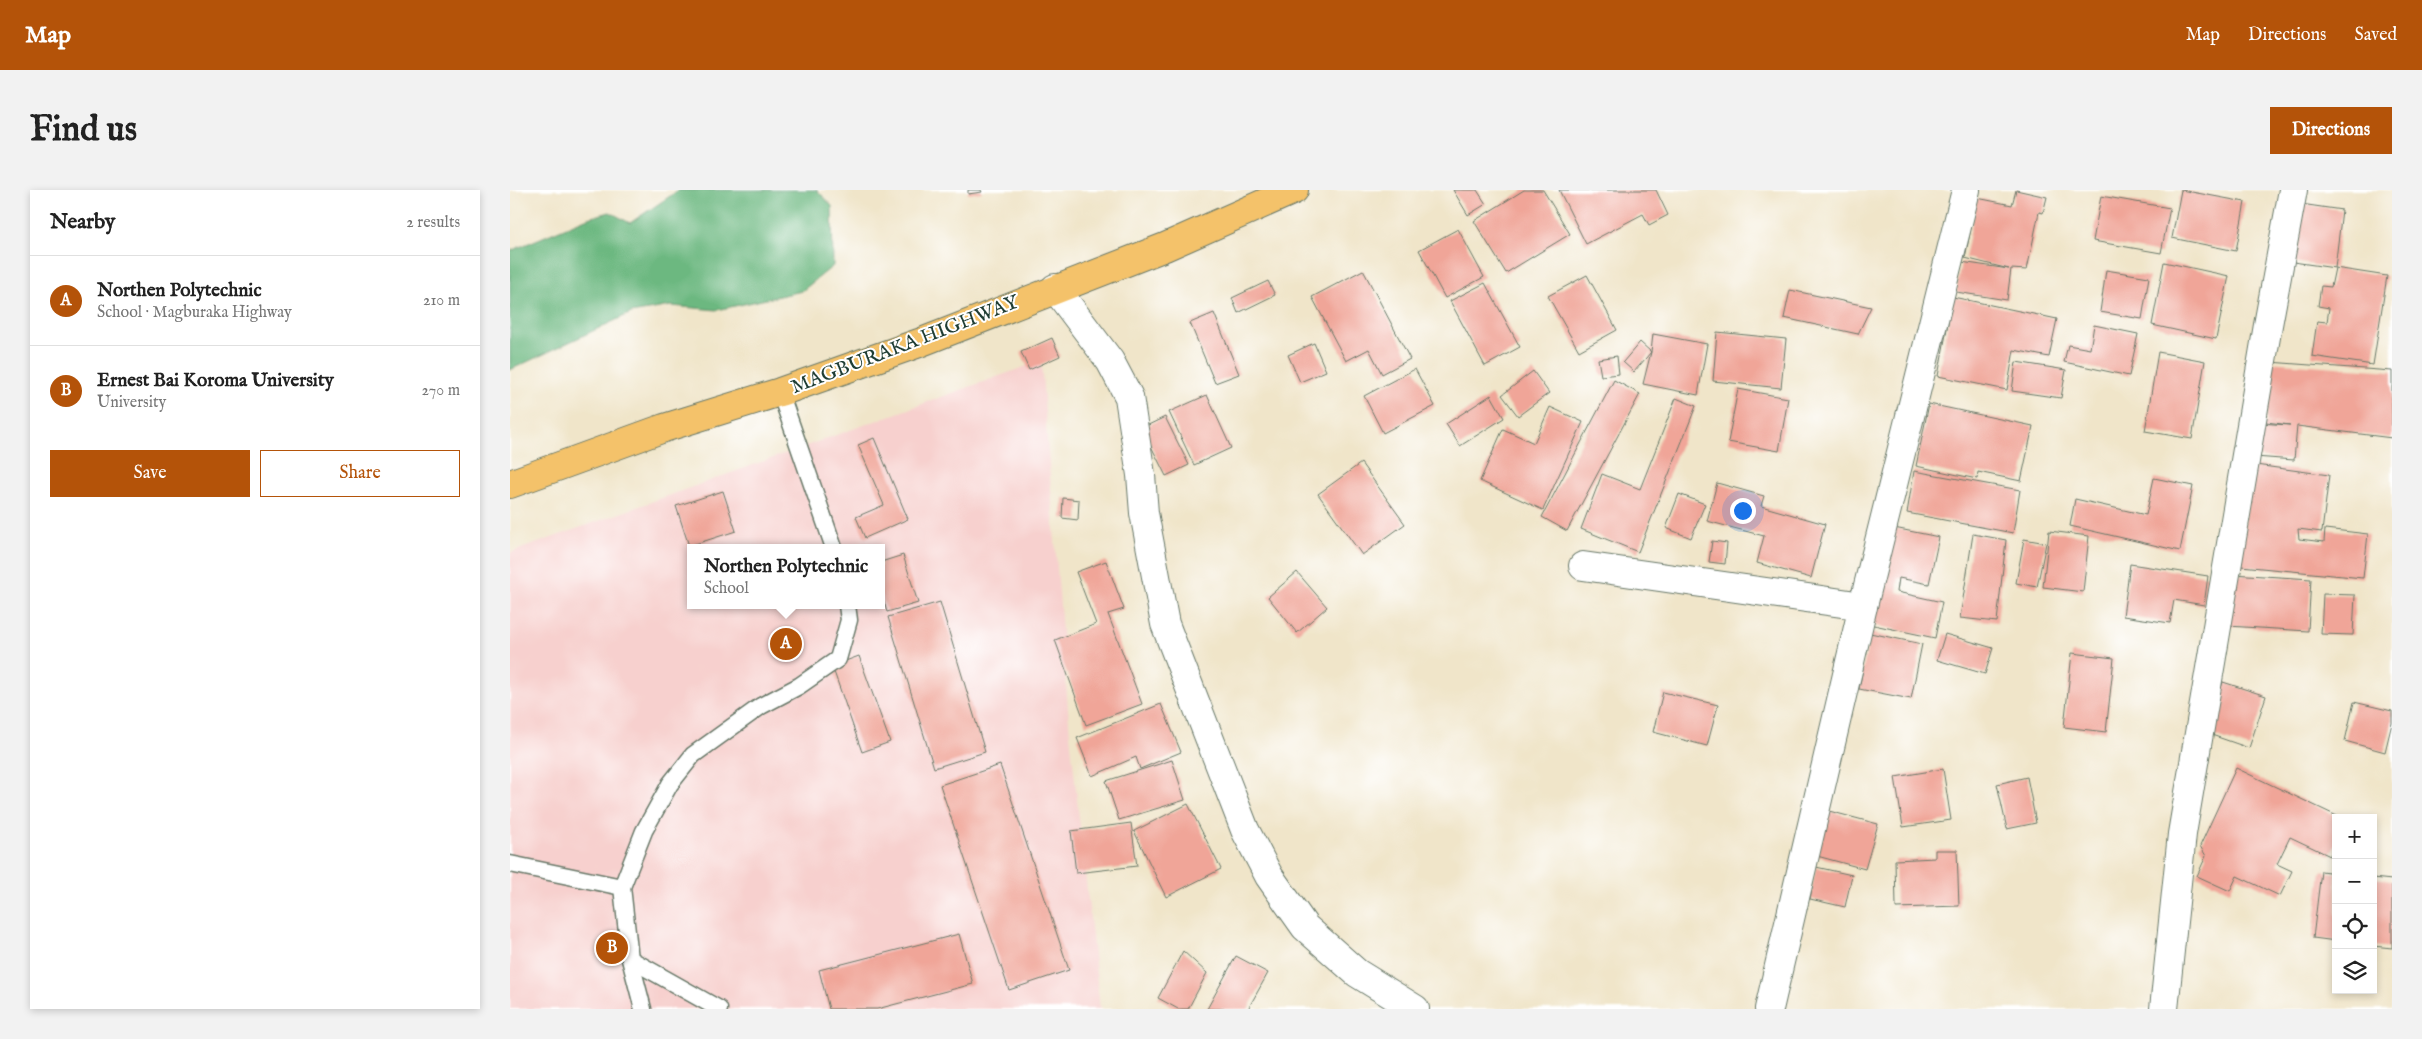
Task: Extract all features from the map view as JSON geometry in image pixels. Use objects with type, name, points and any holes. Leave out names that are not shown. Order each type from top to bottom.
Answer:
[{"type":"main road","name":"MAGBURAKA HIGHWAY","points":[[510,484],[664,428],[780,392],[919,343],[1055,288],[1165,247],[1294,190]]},
{"type":"street","points":[[1769,1009],[1864,606],[1966,190]]},
{"type":"street","points":[[2164,1009],[2182,834],[2268,325],[2293,190]]},
{"type":"street","points":[[1055,288],[1110,361],[1129,398],[1141,475],[1144,513],[1165,624],[1245,830],[1269,876],[1305,927],[1357,973],[1413,1009]]},
{"type":"street","points":[[1583,566],[1864,606]]},
{"type":"lane","points":[[780,392],[833,544]]},
{"type":"lane","points":[[643,1009],[630,960],[622,887],[644,830],[670,784],[693,755],[760,706],[800,686],[838,659],[849,620],[848,609]]},
{"type":"lane","points":[[510,864],[622,887]]},
{"type":"lane","points":[[630,960],[719,1009]]},
{"type":"shaded area","points":[[1041,361],[1070,735],[1100,1009],[510,1009],[510,553]]},
{"type":"green space","points":[[679,190],[817,190],[832,206],[833,266],[802,291],[717,310],[671,306],[631,313],[510,370],[510,251],[588,218],[610,212],[630,223]]},
{"type":"building","points":[[968,190],[981,190],[982,192],[968,194]]},
{"type":"building","points":[[1453,190],[1477,190],[1486,204],[1468,215]]},
{"type":"building","points":[[1524,190],[1543,190],[1570,234],[1506,273],[1474,221]]},
{"type":"building","points":[[1559,190],[1656,190],[1668,215],[1649,225],[1643,214],[1586,244]]},
{"type":"building","points":[[2016,190],[2047,197],[2043,213],[2039,212],[2027,270],[2011,269],[2007,300],[1956,292],[1961,262],[2009,269],[1965,258],[1977,198],[2012,205]]},
{"type":"building","points":[[2181,190],[2245,202],[2236,251],[2172,238]]},
{"type":"building","points":[[2101,196],[2170,208],[2161,253],[2093,241]]},
{"type":"building","points":[[2294,203],[2342,210],[2335,268],[2286,261]]},
{"type":"building","points":[[1458,229],[1484,277],[1445,298],[1419,250]]},
{"type":"building","points":[[2164,262],[2229,276],[2216,339],[2152,325]]},
{"type":"building","points":[[2335,268],[2387,276],[2373,365],[2312,356],[2317,321],[2327,322],[2329,308],[2318,306],[2321,286],[2331,287]]},
{"type":"building","points":[[1363,270],[1410,359],[1382,374],[1369,349],[1346,361],[1312,297]]},
{"type":"building","points":[[2106,270],[2149,277],[2142,319],[2100,312]]},
{"type":"building","points":[[1587,275],[1617,330],[1579,351],[1548,296]]},
{"type":"building","points":[[1268,281],[1275,295],[1238,313],[1232,298]]},
{"type":"building","points":[[1485,283],[1520,347],[1485,366],[1450,301]]},
{"type":"building","points":[[1790,290],[1871,307],[1858,334],[1784,318]]},
{"type":"building","points":[[1953,297],[2057,319],[2049,357],[2014,350],[2007,390],[1938,376]]},
{"type":"building","points":[[1214,313],[1239,374],[1215,383],[1190,323]]},
{"type":"building","points":[[2094,325],[2138,334],[2129,376],[2064,362],[2068,345],[2090,349]]},
{"type":"building","points":[[1717,332],[1786,339],[1781,388],[1713,381]]},
{"type":"building","points":[[1653,334],[1707,344],[1698,395],[1643,384],[1651,352]]},
{"type":"building","points":[[1052,338],[1060,356],[1029,370],[1021,352]]},
{"type":"building","points":[[1640,342],[1651,352],[1634,372],[1623,362]]},
{"type":"building","points":[[1314,343],[1326,371],[1300,382],[1288,355]]},
{"type":"building","points":[[2158,352],[2205,361],[2192,439],[2145,431]]},
{"type":"building","points":[[1617,356],[1619,374],[1601,376],[1598,359]]},
{"type":"building","points":[[2016,362],[2066,370],[2061,398],[2012,391]]},
{"type":"building","points":[[2269,362],[2392,371],[2392,438],[2297,426],[2294,460],[2255,457],[2258,423],[2290,425],[2266,422]]},
{"type":"building","points":[[1415,369],[1435,406],[1383,433],[1364,396]]},
{"type":"building","points":[[1533,371],[1549,393],[1518,416],[1502,395]]},
{"type":"building","points":[[1614,380],[1640,394],[1567,531],[1542,517]]},
{"type":"building","points":[[1738,389],[1788,398],[1779,451],[1728,442]]},
{"type":"building","points":[[1207,395],[1231,448],[1194,465],[1169,412]]},
{"type":"building","points":[[1491,395],[1504,418],[1460,446],[1446,424]]},
{"type":"building","points":[[1676,398],[1696,406],[1638,552],[1581,529],[1602,474],[1640,489]]},
{"type":"building","points":[[1929,404],[2033,426],[2021,481],[1978,472],[1977,479],[1916,466]]},
{"type":"building","points":[[1550,407],[1583,422],[1543,510],[1480,481],[1503,429],[1534,443]]},
{"type":"building","points":[[1165,417],[1189,465],[1166,476],[1142,428]]},
{"type":"building","points":[[874,438],[908,519],[865,538],[856,517],[884,505],[858,445]]},
{"type":"building","points":[[1361,463],[1405,524],[1362,555],[1318,494]]},
{"type":"building","points":[[2248,464],[2329,475],[2322,532],[2298,529],[2299,539],[2324,542],[2325,529],[2368,534],[2363,578],[2241,566]]},
{"type":"building","points":[[1914,471],[2020,490],[2013,533],[1907,513]]},
{"type":"building","points":[[2154,478],[2193,486],[2180,551],[2070,526],[2075,499],[2146,515]]},
{"type":"building","points":[[1717,483],[1764,496],[1761,506],[1825,524],[1811,578],[1757,563],[1764,536],[1707,521]]},
{"type":"building","points":[[723,491],[736,531],[695,544],[688,544],[676,506]]},
{"type":"building","points":[[1679,494],[1705,504],[1691,538],[1666,528]]},
{"type":"building","points":[[1063,498],[1079,500],[1078,520],[1062,518]]},
{"type":"building","points":[[1894,528],[1939,537],[1929,584],[1899,578],[1897,592],[1942,602],[1935,638],[1869,624],[1878,577],[1884,578]]},
{"type":"building","points":[[2049,531],[2089,536],[2083,592],[2043,587]]},
{"type":"building","points":[[1973,534],[2006,540],[1997,622],[1960,618]]},
{"type":"building","points":[[2024,539],[2046,543],[2037,587],[2016,583]]},
{"type":"building","points":[[1712,541],[1727,543],[1725,564],[1709,562]]},
{"type":"building","points":[[903,555],[918,603],[887,612],[885,605],[885,561]]},
{"type":"building","points":[[1106,561],[1124,609],[1108,614],[1142,704],[1086,725],[1055,640],[1096,624],[1076,572]]},
{"type":"building","points":[[2130,564],[2208,576],[2204,605],[2174,600],[2170,623],[2123,616]]},
{"type":"building","points":[[1297,572],[1327,607],[1297,633],[1268,597]]},
{"type":"building","points":[[2232,574],[2311,579],[2308,631],[2228,626]]},
{"type":"building","points":[[2323,594],[2355,595],[2353,635],[2321,634]]},
{"type":"building","points":[[940,602],[985,752],[934,768],[888,617]]},
{"type":"building","points":[[1870,633],[1922,644],[1911,699],[1859,689]]},
{"type":"building","points":[[1945,634],[1993,648],[1985,674],[1937,660]]},
{"type":"building","points":[[2072,653],[2114,658],[2106,732],[2064,727]]},
{"type":"building","points":[[859,656],[890,742],[862,752],[832,666]]},
{"type":"building","points":[[2223,682],[2266,696],[2249,748],[2206,733]]},
{"type":"building","points":[[1663,692],[1718,705],[1707,746],[1653,732]]},
{"type":"building","points":[[2354,702],[2392,711],[2392,723],[2385,752],[2345,741]]},
{"type":"building","points":[[1161,704],[1181,752],[1140,769],[1136,757],[1092,776],[1077,738]]},
{"type":"building","points":[[1172,760],[1185,800],[1119,820],[1106,781]]},
{"type":"building","points":[[1000,765],[1069,970],[1009,990],[940,785]]},
{"type":"building","points":[[2236,768],[2333,814],[2332,852],[2330,856],[2290,837],[2277,864],[2292,871],[2280,896],[2237,876],[2230,891],[2197,876],[2206,856],[2200,846]]},
{"type":"building","points":[[1943,769],[1951,820],[1903,827],[1895,777]]},
{"type":"building","points":[[2027,777],[2036,823],[2007,829],[1997,784]]},
{"type":"building","points":[[1188,804],[1221,869],[1166,897],[1134,831]]},
{"type":"building","points":[[1829,811],[1878,824],[1865,869],[1817,856]]},
{"type":"building","points":[[1131,823],[1137,866],[1076,873],[1071,831]]},
{"type":"building","points":[[1935,850],[1957,850],[1959,906],[1896,908],[1895,860],[1935,858]]},
{"type":"building","points":[[1816,867],[1852,875],[1845,907],[1810,899]]},
{"type":"building","points":[[2321,871],[2332,872],[2332,940],[2313,938]]},
{"type":"building","points":[[2377,878],[2392,880],[2392,948],[2377,946]]},
{"type":"building","points":[[959,934],[973,984],[877,1009],[829,1009],[819,970]]},
{"type":"building","points":[[1183,951],[1207,973],[1188,1009],[1178,1009],[1158,998]]},
{"type":"building","points":[[1236,956],[1268,973],[1248,1009],[1207,1009]]},
{"type":"place","name":"Northen Polytechnic","points":[[786,644]]},
{"type":"place","name":"Ernest Bai Koroma University","points":[[612,948]]}]
